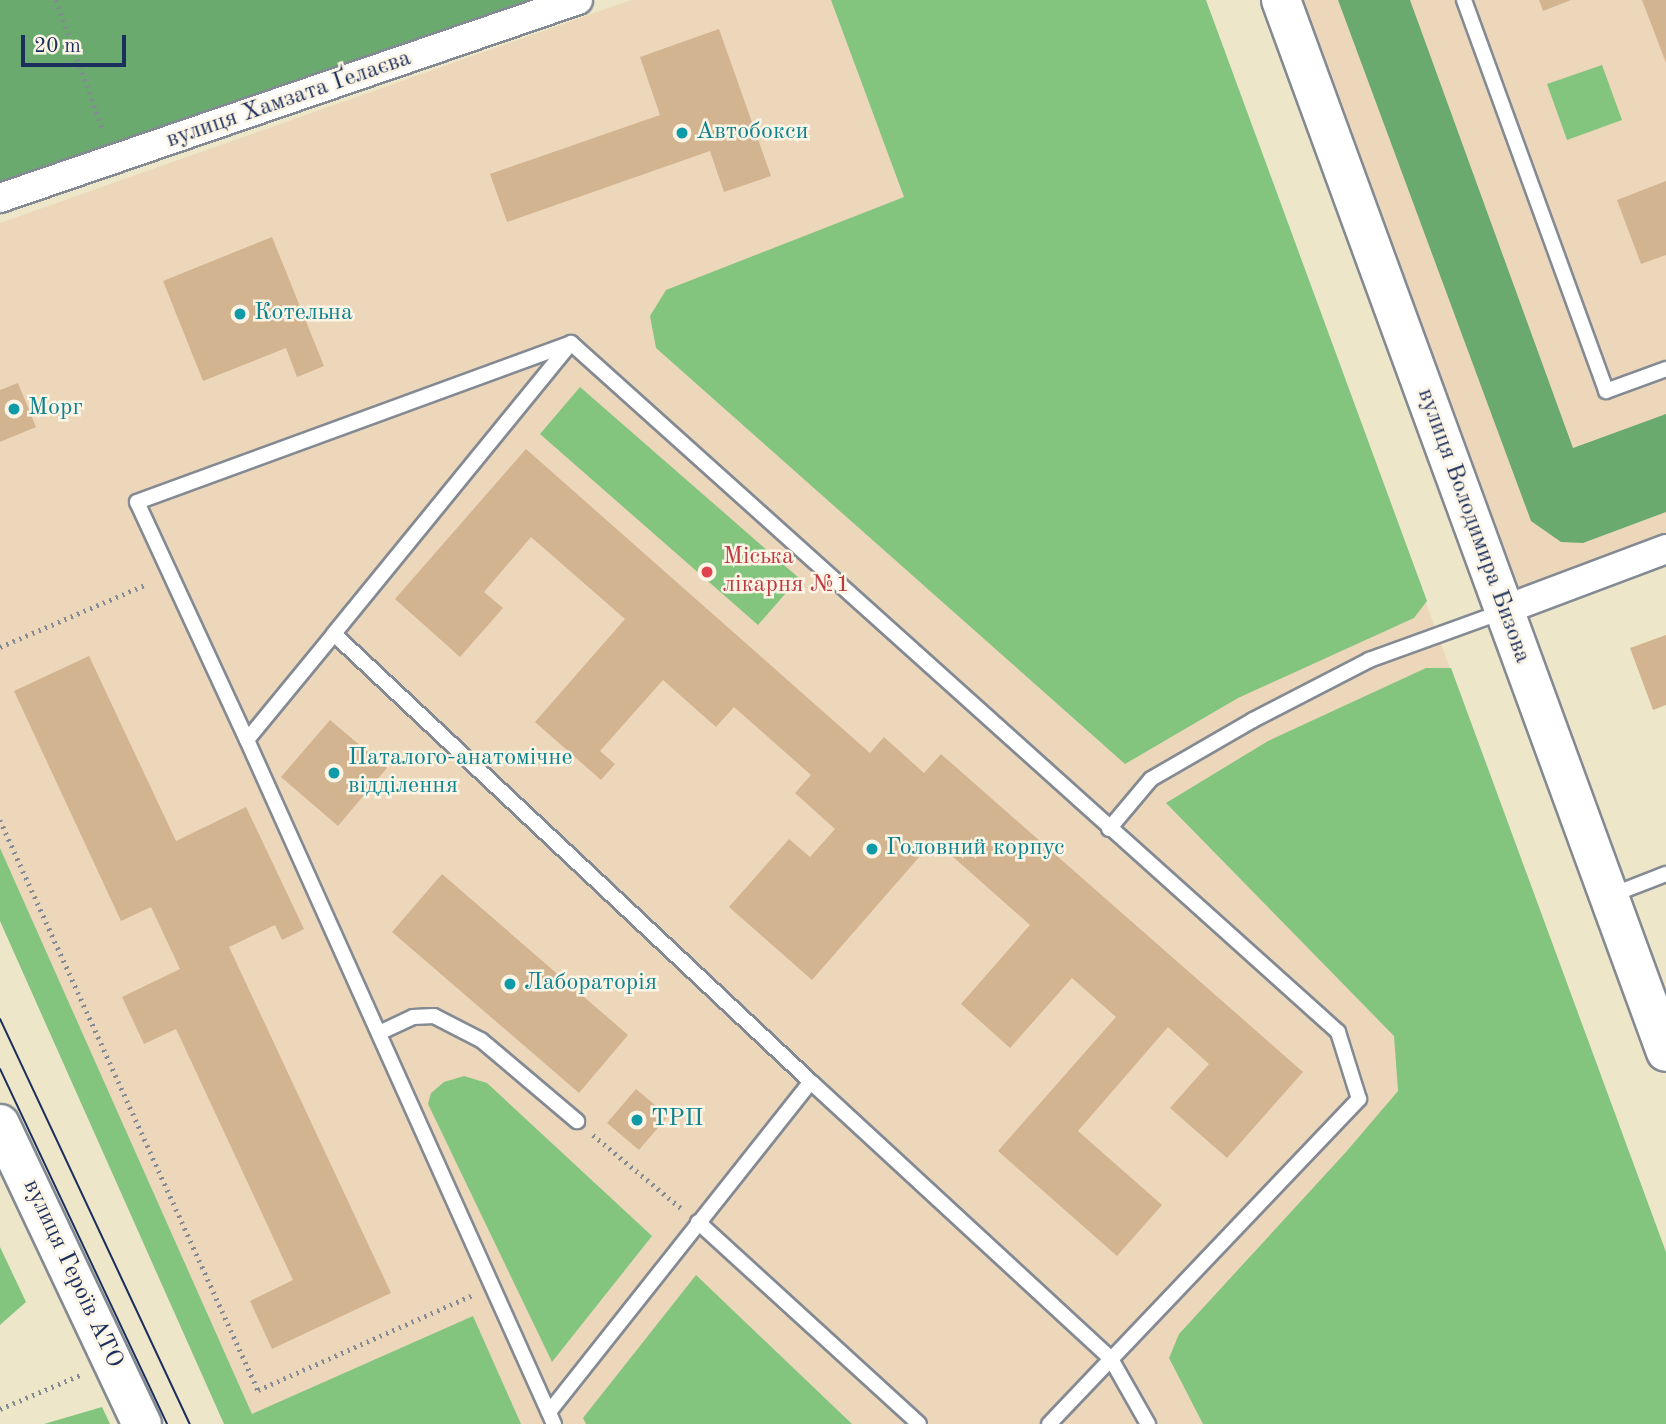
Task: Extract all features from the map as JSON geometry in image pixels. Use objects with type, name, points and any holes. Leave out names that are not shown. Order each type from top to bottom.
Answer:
[{"type":"street","name":"вулиця Хамзата Ґелаєва","points":[[0,198],[578,0]]},
{"type":"street","name":"вулиця Володимира Бизова","points":[[1280,0],[1666,1052]]},
{"type":"street","points":[[1504,610],[1666,549]]},
{"type":"street","name":"вулиця Героїв АТО","points":[[0,1124],[142,1424]]},
{"type":"lane","points":[[1464,0],[1606,391],[1666,369]]},
{"type":"lane","points":[[571,343],[137,502],[247,740],[551,1418],[698,1222],[811,1082]]},
{"type":"lane","points":[[247,740],[571,343]]},
{"type":"lane","points":[[571,343],[1338,1032],[1359,1099],[1049,1424]]},
{"type":"lane","points":[[1109,829],[1151,779],[1253,720],[1369,660],[1504,610]]},
{"type":"lane","points":[[334,634],[811,1082],[1111,1359],[1148,1424]]},
{"type":"lane","points":[[1609,896],[1666,874]]},
{"type":"lane","points":[[379,1033],[412,1017],[434,1016],[481,1040],[577,1121]]},
{"type":"lane","points":[[698,1222],[919,1424]]},
{"type":"path","points":[[56,0],[114,160]]},
{"type":"path","points":[[0,647],[170,575]]},
{"type":"path","points":[[0,820],[258,1390],[492,1286]]},
{"type":"path","points":[[577,1121],[698,1222]]},
{"type":"path","points":[[0,1409],[114,1361]]},
{"type":"shaded area","name":"Міська лікарня №1","points":[[631,0],[1204,0],[1666,1255],[1666,1424],[224,1424],[0,921],[0,223]]},
{"type":"shaded area","points":[[1281,0],[1666,0],[1666,549],[1504,610]]},
{"type":"green space","points":[[0,0],[529,0],[0,182]]},
{"type":"green space","points":[[831,0],[1206,0],[1427,601],[1414,618],[1238,698],[1125,764],[656,348],[650,316],[666,290],[904,197]]},
{"type":"green space","points":[[1338,0],[1410,0],[1573,448],[1666,414],[1666,512],[1583,543],[1561,542],[1531,521]]},
{"type":"green space","points":[[1602,65],[1622,120],[1567,140],[1547,84]]},
{"type":"green space","points":[[580,387],[799,578],[758,625],[540,434]]},
{"type":"green space","points":[[1426,668],[1451,668],[1666,1252],[1666,1424],[1203,1424],[1169,1358],[1179,1334],[1346,1152],[1398,1091],[1394,1036],[1166,803],[1268,741]]},
{"type":"green space","points":[[0,848],[252,1414],[473,1316],[521,1424],[224,1424],[0,921]]},
{"type":"green space","points":[[464,1076],[487,1083],[652,1236],[552,1362],[428,1104],[431,1093],[444,1082]]},
{"type":"green space","points":[[0,1247],[26,1302],[0,1325]]},
{"type":"green space","points":[[696,1275],[852,1424],[586,1424],[583,1418]]},
{"type":"green space","points":[[102,1407],[110,1424],[44,1424]]},
{"type":"building","points":[[1539,0],[1571,0],[1543,11]]},
{"type":"building","points":[[1642,0],[1666,0],[1666,63]]},
{"type":"building","name":"Автобокси","points":[[719,29],[771,176],[724,192],[710,151],[507,222],[490,174],[660,115],[640,57]]},
{"type":"building","points":[[1666,181],[1666,255],[1641,264],[1617,200]]},
{"type":"building","name":"Котельна","points":[[272,237],[324,366],[297,377],[286,348],[203,381],[163,281]]},
{"type":"building","name":"Морг","points":[[18,383],[36,427],[0,442],[0,390]]},
{"type":"building","name":"Головний корпус","points":[[526,449],[870,753],[884,737],[924,773],[941,754],[1303,1072],[1227,1158],[1170,1108],[1209,1064],[1168,1027],[1078,1131],[1162,1205],[1117,1256],[998,1151],[1116,1017],[1072,978],[1010,1048],[961,1004],[1030,925],[934,840],[812,980],[729,907],[789,839],[810,857],[835,829],[795,793],[811,775],[734,707],[716,727],[663,680],[600,751],[615,764],[601,780],[535,722],[625,619],[531,537],[484,592],[503,608],[460,657],[395,599]]},
{"type":"building","points":[[1666,635],[1666,705],[1653,710],[1630,648]]},
{"type":"building","points":[[89,656],[176,841],[246,807],[304,929],[282,940],[275,925],[229,947],[391,1293],[272,1349],[250,1301],[293,1280],[176,1029],[144,1044],[122,997],[180,969],[151,907],[121,921],[14,691]]},
{"type":"building","name":"Паталого-анатомічне відділення","points":[[330,720],[387,768],[338,826],[281,777]]},
{"type":"building","name":"Лабораторія","points":[[442,874],[628,1035],[579,1093],[392,932]]},
{"type":"building","name":"ТРП","points":[[636,1089],[668,1116],[639,1150],[607,1123]]},
{"type":"tram line","points":[[0,1019],[190,1424]]},
{"type":"tram line","points":[[0,1069],[167,1424]]},
{"type":"place","name":"Автобокси","points":[[682,133]]},
{"type":"place","name":"Котельна","points":[[240,314]]},
{"type":"place","name":"Морг","points":[[14,409]]},
{"type":"place","name":"Міська лікарня №1","points":[[707,572]]},
{"type":"place","name":"Паталого-анатомічне відділення","points":[[334,773]]},
{"type":"place","name":"Головний корпус","points":[[872,849]]},
{"type":"place","name":"Лабораторія","points":[[510,984]]},
{"type":"place","name":"ТРП","points":[[637,1120]]}]
